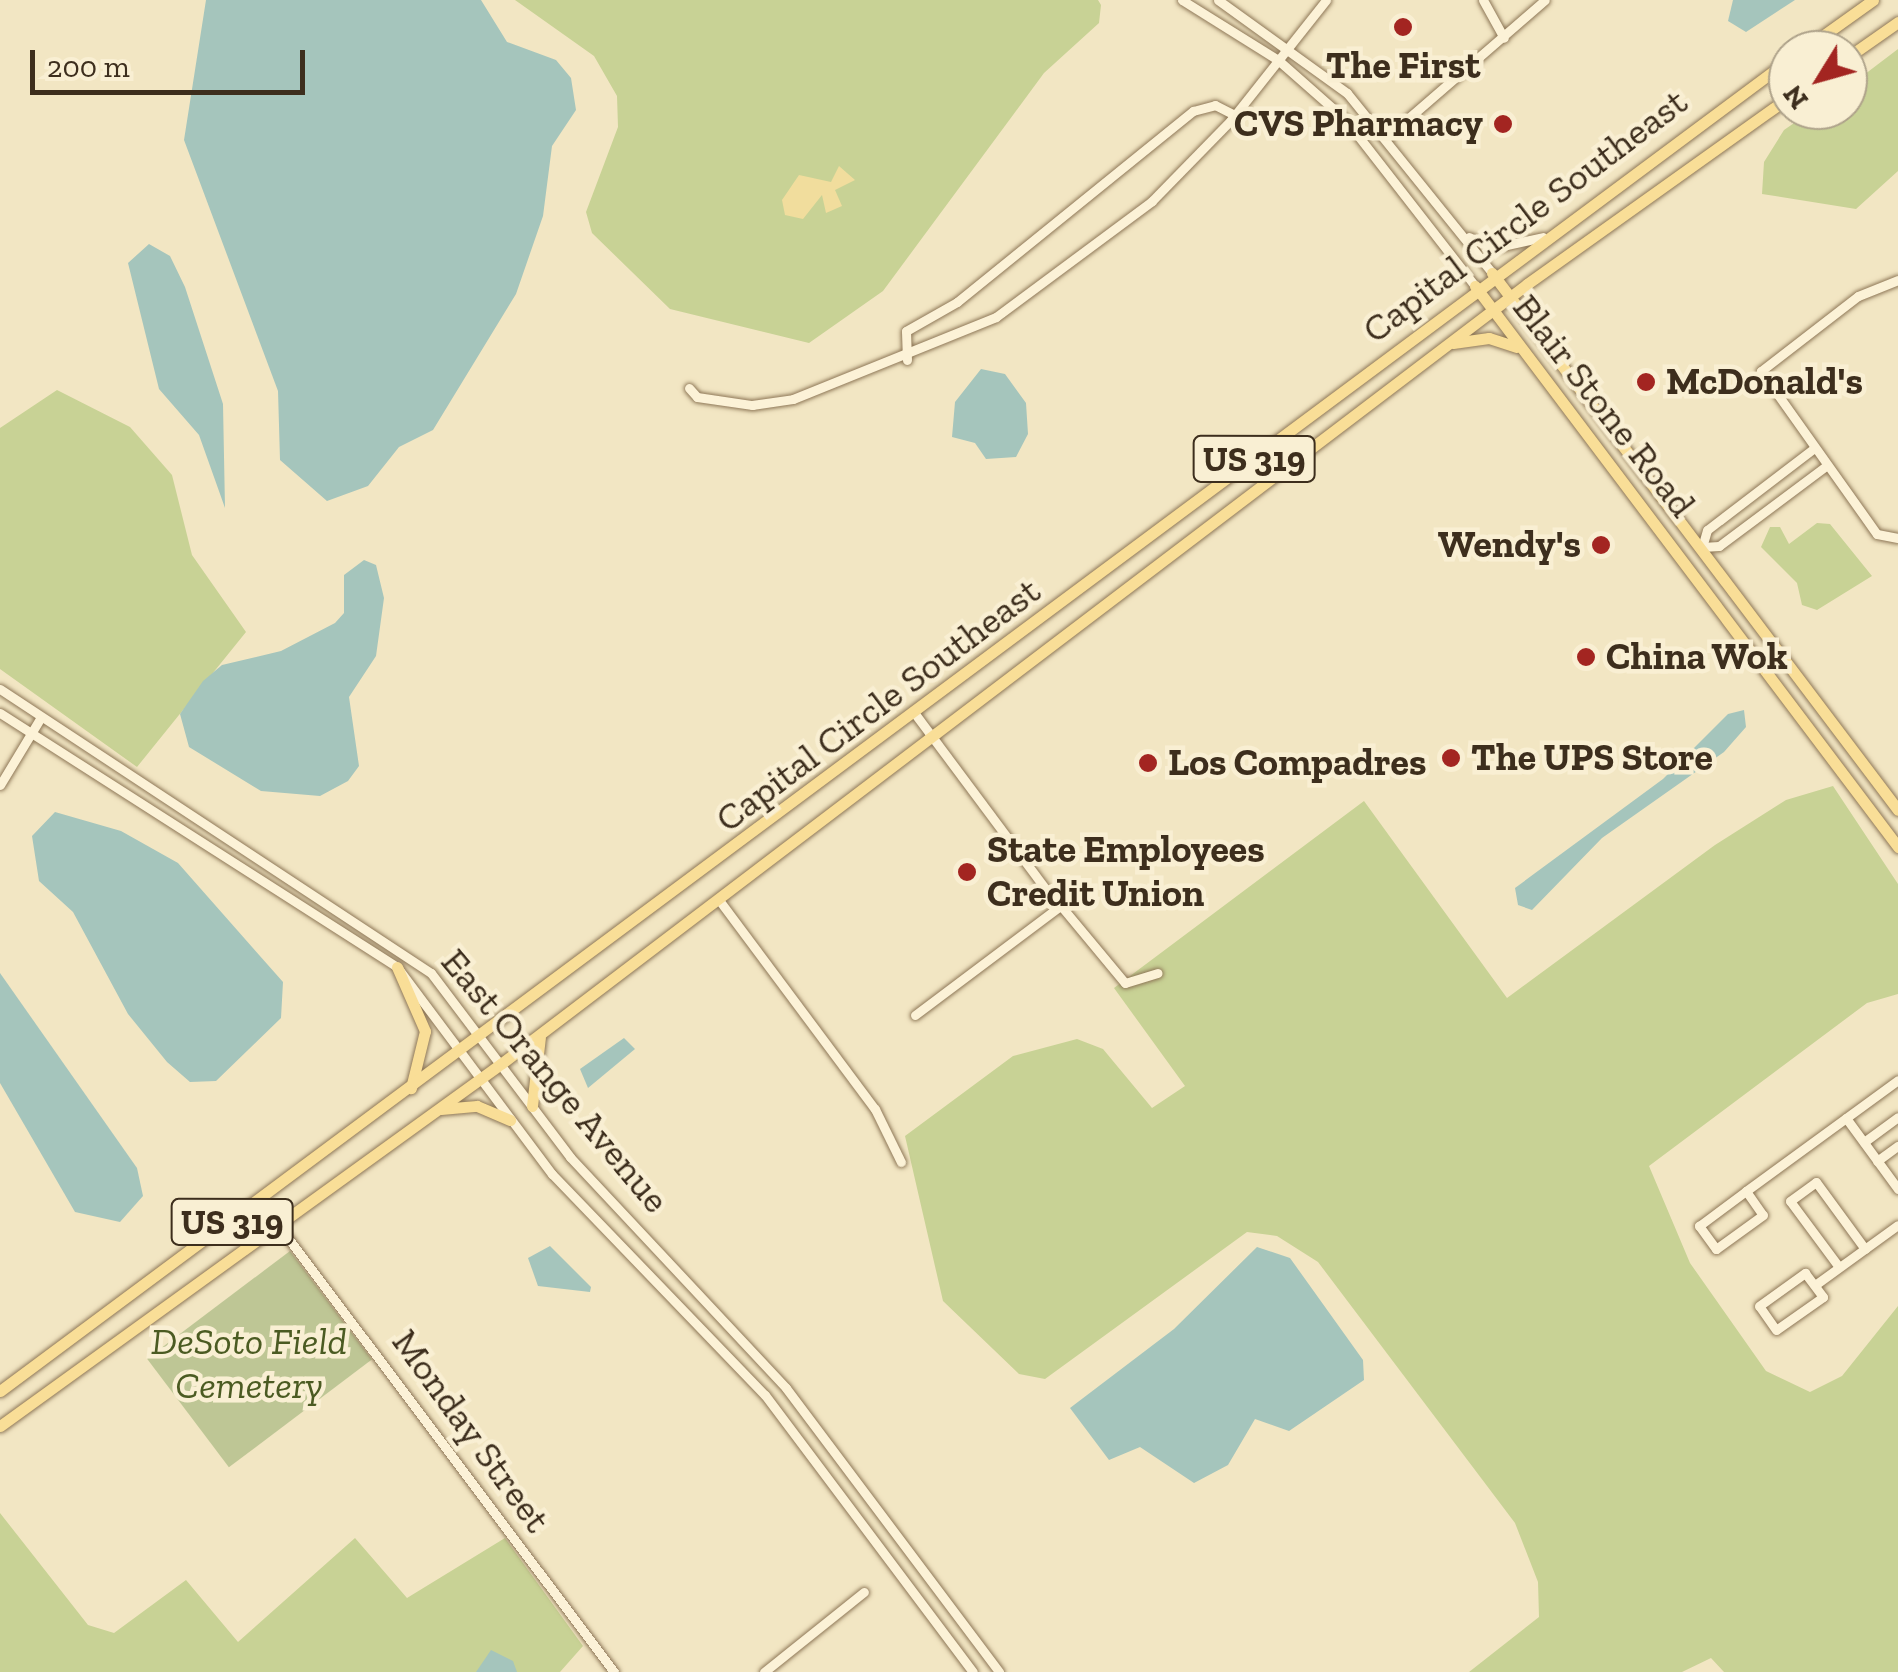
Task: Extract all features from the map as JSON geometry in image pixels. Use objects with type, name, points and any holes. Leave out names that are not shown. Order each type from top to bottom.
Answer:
[{"type":"main road","points":[[1830,30],[1873,0]]},
{"type":"main road","points":[[1868,43],[1898,22]]},
{"type":"main road","name":"Capital Circle Southeast","points":[[0,1390],[464,1054],[916,715],[1474,286],[1768,74]]},
{"type":"main road","name":"Capital Circle Southeast","points":[[0,1426],[502,1064],[1510,297],[1768,112]]},
{"type":"main road","name":"Blair Stone Road","points":[[1492,273],[1898,810]]},
{"type":"main road","name":"Blair Stone Road","points":[[1474,286],[1898,847]]},
{"type":"main road","points":[[1449,344],[1489,338],[1521,349]]},
{"type":"main road","points":[[1684,560],[1702,547]]},
{"type":"main road","points":[[397,967],[427,1044],[409,1092]]},
{"type":"main road","points":[[532,1106],[541,1034]]},
{"type":"main road","points":[[437,1110],[477,1106],[510,1120]]},
{"type":"street","name":"Blair Stone Road","points":[[1182,0],[1278,60],[1352,127],[1474,286]]},
{"type":"street","name":"Blair Stone Road","points":[[1218,0],[1290,46],[1388,135],[1492,273]]},
{"type":"street","points":[[689,388],[697,398],[752,406],[907,360],[996,317],[1104,243],[1235,115],[1326,0]]},
{"type":"street","points":[[1483,0],[1504,38]]},
{"type":"street","points":[[1352,127],[1388,135],[1545,0]]},
{"type":"street","points":[[907,360],[906,331],[957,302],[1193,112],[1215,105],[1235,115]]},
{"type":"street","points":[[1462,232],[1493,248],[1543,237]]},
{"type":"street","points":[[1895,539],[1826,466],[1762,379],[1769,361],[1848,303],[1898,280]]},
{"type":"street","points":[[1813,449],[1706,530],[1702,547],[1719,546],[1826,466]]},
{"type":"street","points":[[1762,487],[1775,504]]},
{"type":"street","name":"East Orange Avenue","points":[[0,689],[396,943],[483,1038],[532,1106],[775,1375],[999,1672]]},
{"type":"street","name":"East Orange Avenue","points":[[0,713],[397,967],[510,1120],[577,1202],[748,1374],[975,1672]]},
{"type":"street","points":[[916,715],[1060,907],[1125,983],[1158,973]]},
{"type":"street","points":[[0,785],[41,716]]},
{"type":"street","points":[[720,900],[874,1109],[901,1162]]},
{"type":"street","points":[[916,1015],[1060,907]]},
{"type":"street","points":[[1746,1191],[1763,1215],[1716,1249],[1698,1226],[1898,1080]]},
{"type":"street","points":[[1864,1142],[1898,1117]]},
{"type":"street","points":[[1846,1118],[1898,1189]]},
{"type":"street","points":[[1877,1160],[1898,1146]]},
{"type":"street","points":[[1839,1268],[1790,1201],[1816,1182],[1864,1249]]},
{"type":"street","points":[[1814,1285],[1898,1224]]},
{"type":"street","name":"Monday Street","points":[[279,1226],[614,1672]]},
{"type":"street","points":[[1806,1272],[1814,1285],[1822,1296],[1776,1330],[1759,1306],[1806,1272]]},
{"type":"street","points":[[764,1672],[864,1592]]},
{"type":"street","points":[[975,1672],[991,1661]]},
{"type":"green space","points":[[515,0],[1098,0],[1101,5],[1099,23],[1044,73],[883,291],[809,343],[670,309],[592,233],[586,212],[618,127],[617,96],[594,56]]},
{"type":"green space","points":[[1898,49],[1898,171],[1856,209],[1762,194],[1764,162],[1784,130],[1868,130],[1868,72]]},
{"type":"green space","points":[[57,390],[130,427],[172,475],[192,555],[246,632],[137,767],[0,669],[0,428]]},
{"type":"green space","points":[[1817,523],[1830,524],[1872,576],[1817,610],[1802,605],[1797,583],[1761,547],[1770,527],[1780,527],[1789,544]]},
{"type":"green space","points":[[1833,786],[1898,884],[1898,994],[1867,1003],[1649,1166],[1690,1263],[1766,1371],[1810,1392],[1842,1376],[1898,1306],[1898,1672],[1724,1672],[1711,1658],[1682,1672],[1469,1672],[1539,1617],[1538,1582],[1515,1523],[1318,1262],[1277,1236],[1247,1232],[1045,1379],[1019,1374],[943,1301],[905,1136],[1013,1056],[1077,1039],[1103,1049],[1152,1108],[1185,1086],[1114,988],[1364,801],[1507,998],[1715,845],[1786,800]]},
{"type":"green space","name":"DeSoto Field Cemetery","points":[[290,1251],[372,1360],[229,1467],[147,1359]]},
{"type":"green space","points":[[0,1513],[88,1625],[114,1633],[186,1580],[238,1642],[355,1538],[407,1598],[505,1538],[583,1646],[560,1672],[0,1672]]},
{"type":"sand","points":[[839,166],[855,180],[835,190],[842,206],[826,213],[822,195],[803,219],[785,215],[782,200],[799,175],[831,182]]},
{"type":"water","points":[[206,0],[481,0],[507,42],[556,60],[571,78],[576,110],[552,146],[543,216],[516,294],[433,430],[399,447],[368,486],[327,501],[280,460],[278,391],[184,140]]},
{"type":"water","points":[[1733,0],[1795,0],[1746,32],[1728,21]]},
{"type":"water","points":[[149,244],[170,256],[185,287],[223,404],[225,508],[199,435],[159,389],[128,263]]},
{"type":"water","points":[[981,369],[1005,374],[1026,403],[1028,434],[1016,457],[986,459],[975,443],[952,437],[955,402]]},
{"type":"water","points":[[364,560],[376,565],[384,598],[376,656],[349,697],[359,766],[348,781],[320,796],[261,791],[189,747],[180,714],[203,681],[222,665],[281,651],[335,623],[344,613],[344,575]]},
{"type":"water","points":[[1744,710],[1746,727],[1724,752],[1602,838],[1532,910],[1518,905],[1515,888],[1663,779],[1728,714]]},
{"type":"water","points":[[55,812],[121,831],[178,863],[283,982],[281,1018],[216,1081],[190,1082],[167,1062],[128,1014],[73,912],[39,881],[32,836]]},
{"type":"water","points":[[0,973],[137,1168],[143,1196],[120,1222],[75,1212],[0,1083]]},
{"type":"water","points":[[624,1038],[635,1049],[588,1088],[580,1069]]},
{"type":"water","points":[[550,1246],[591,1287],[590,1292],[538,1286],[528,1258]]},
{"type":"water","points":[[1257,1247],[1290,1258],[1363,1360],[1364,1380],[1289,1431],[1255,1419],[1228,1465],[1194,1483],[1140,1447],[1109,1460],[1070,1408],[1174,1329]]},
{"type":"water","points":[[491,1650],[513,1661],[517,1672],[476,1672]]},
{"type":"place","name":"The First","points":[[1403,27]]},
{"type":"place","name":"CVS Pharmacy","points":[[1503,124]]},
{"type":"place","name":"McDonald's","points":[[1646,382]]},
{"type":"place","name":"Wendy's","points":[[1601,545]]},
{"type":"place","name":"China Wok","points":[[1586,657]]},
{"type":"place","name":"The UPS Store","points":[[1451,758]]},
{"type":"place","name":"Los Compadres","points":[[1148,763]]},
{"type":"place","name":"State Employees Credit Union","points":[[967,872]]}]
